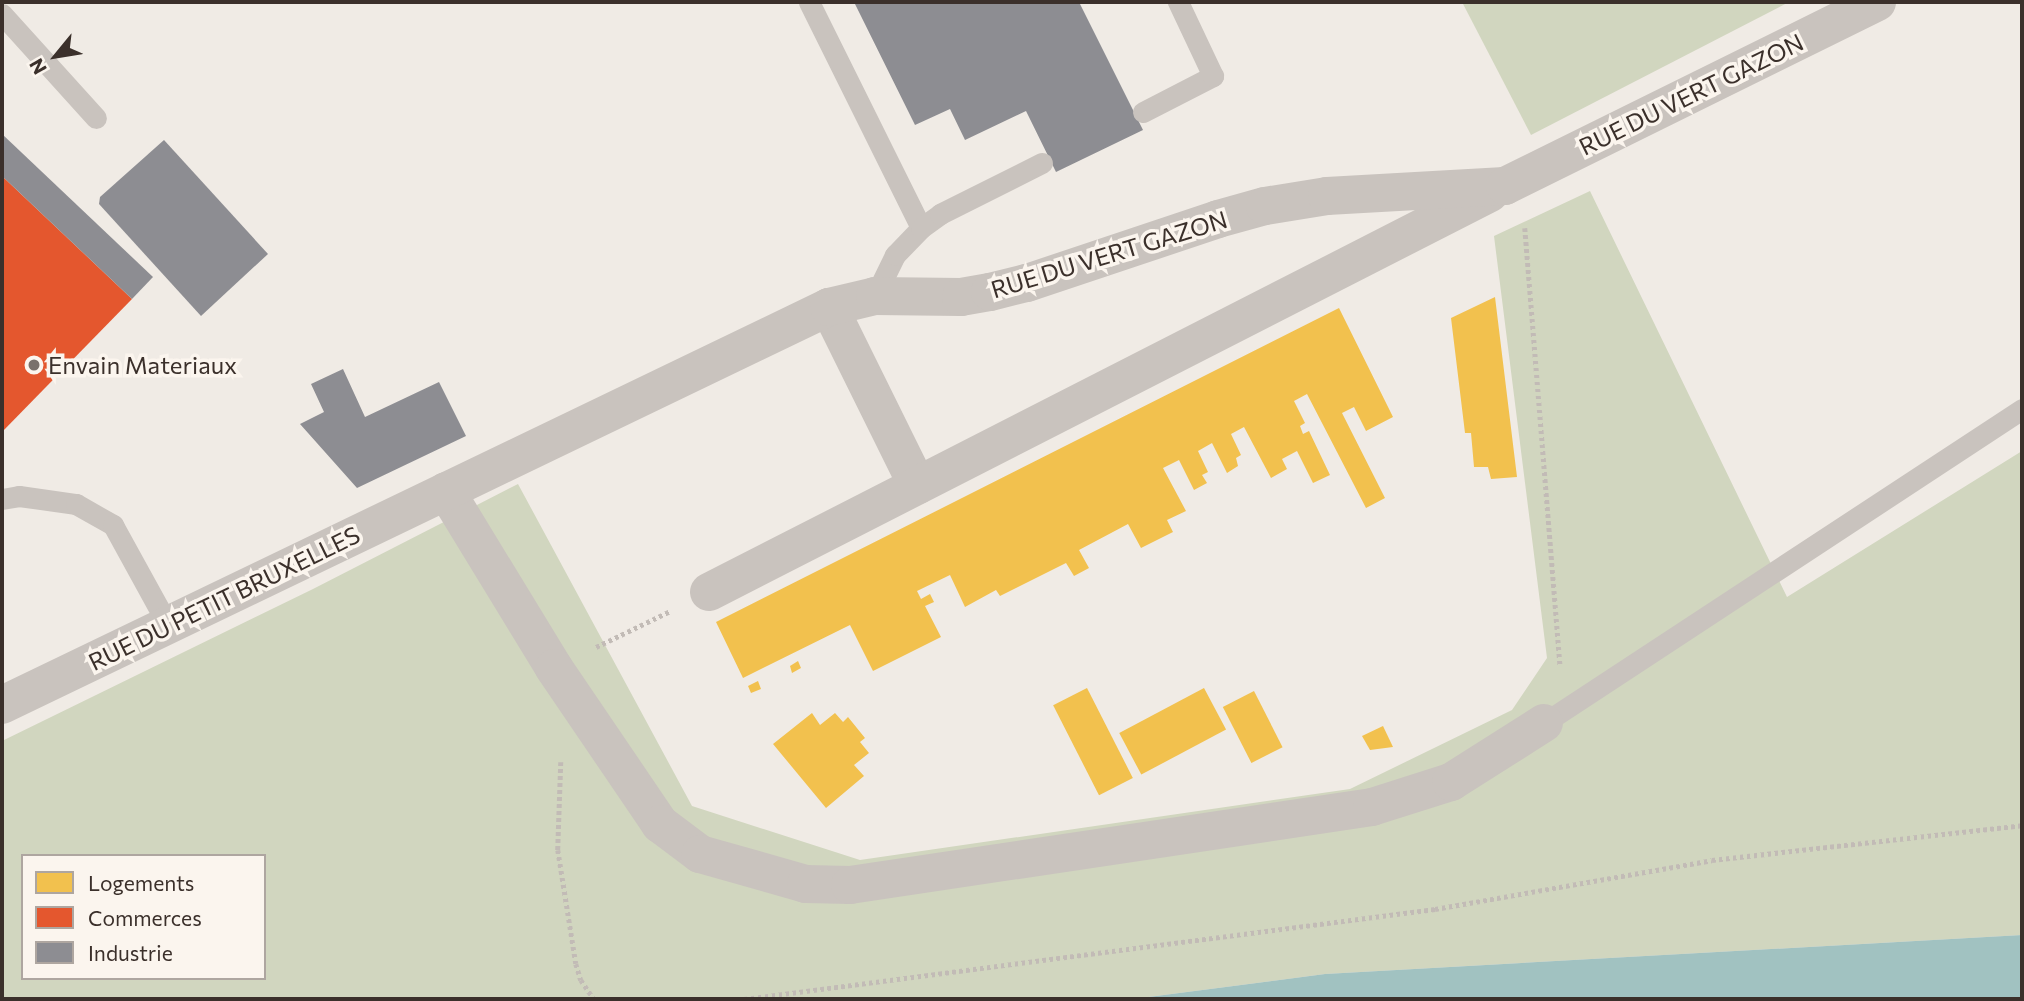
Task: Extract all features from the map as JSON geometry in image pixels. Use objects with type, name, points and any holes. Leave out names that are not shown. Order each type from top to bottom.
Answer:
[{"type":"street","name":"RUE DU VERT GAZON","points":[[709,592],[1520,179],[1877,2]]},
{"type":"street","name":"RUE DU VERT GAZON","points":[[829,307],[875,296],[961,297],[1002,289],[1265,206],[1327,197],[1520,179]]},
{"type":"street","points":[[829,307],[917,485]]},
{"type":"street","name":"RUE DU PETIT BRUXELLES","points":[[2,705],[829,307]]},
{"type":"street","points":[[446,491],[554,668],[660,824],[678,841],[700,854],[795,882],[829,886],[1372,807],[1451,782],[1544,723]]},
{"type":"lane","points":[[809,2],[921,228]]},
{"type":"lane","points":[[1143,111],[1213,76],[1178,2]]},
{"type":"lane","points":[[2,14],[96,118]]},
{"type":"lane","points":[[875,296],[895,255],[921,228],[940,214],[1042,163]]},
{"type":"lane","points":[[1544,723],[2022,410]]},
{"type":"lane","points":[[2,499],[19,496],[76,504],[113,524],[168,625]]},
{"type":"path","points":[[1520,179],[1561,675],[1544,723]]},
{"type":"path","points":[[554,668],[709,592]]},
{"type":"path","points":[[561,756],[558,850],[576,964],[581,980],[594,999]]},
{"type":"path","points":[[744,999],[1435,909],[1712,860],[2022,825]]},
{"type":"green space","points":[[1462,2],[1789,2],[1531,135]]},
{"type":"green space","points":[[1590,191],[1787,597],[2022,451],[2022,935],[1325,974],[1133,999],[2,999],[2,741],[313,589],[518,484],[692,806],[860,860],[1350,789],[1512,710],[1547,658],[1494,236]]},
{"type":"water","points":[[2022,935],[2022,999],[1133,999],[1325,974]]},
{"type":"building: Logements","points":[[1495,297],[1517,477],[1491,479],[1488,467],[1474,467],[1471,433],[1465,433],[1451,318]]},
{"type":"building: Logements","points":[[1339,308],[1393,417],[1366,431],[1354,407],[1342,413],[1385,498],[1366,508],[1307,394],[1294,401],[1305,423],[1300,426],[1303,434],[1309,431],[1330,475],[1313,483],[1297,451],[1282,459],[1287,469],[1271,478],[1244,427],[1231,434],[1241,455],[1236,458],[1238,466],[1227,473],[1212,443],[1198,451],[1208,472],[1202,475],[1207,483],[1194,490],[1179,460],[1163,468],[1186,511],[1167,520],[1173,532],[1141,548],[1128,524],[1079,550],[1089,568],[1074,576],[1066,563],[1000,596],[996,590],[965,607],[950,575],[917,591],[921,599],[930,594],[934,602],[925,606],[941,637],[873,671],[850,625],[743,678],[716,622]]},
{"type":"building: Logements","points":[[798,661],[801,668],[792,673],[790,666]]},
{"type":"building: Logements","points":[[758,681],[761,689],[751,693],[748,686]]},
{"type":"building: Logements","points":[[1087,688],[1133,778],[1099,795],[1053,705]]},
{"type":"building: Logements","points":[[1204,688],[1226,729],[1141,775],[1119,733]]},
{"type":"building: Logements","points":[[1254,691],[1283,747],[1251,763],[1223,707]]},
{"type":"building: Logements","points":[[812,713],[820,725],[835,713],[843,722],[848,717],[865,738],[860,742],[869,753],[854,765],[864,776],[826,808],[773,744]]},
{"type":"building: Logements","points":[[1383,726],[1393,747],[1370,750],[1362,736]]},
{"type":"building: Commerces","name":"Envain Materiaux","points":[[2,176],[132,299],[2,432]]},
{"type":"building: Industrie","points":[[854,2],[1079,2],[1143,130],[1056,172],[1026,111],[965,140],[950,109],[915,125]]},
{"type":"building: Industrie","points":[[2,134],[153,277],[132,299],[2,176]]},
{"type":"building: Industrie","points":[[164,140],[268,254],[201,316],[99,204],[100,197]]},
{"type":"building: Industrie","points":[[343,369],[365,417],[439,382],[466,436],[357,488],[300,424],[324,412],[311,384]]},
{"type":"place","name":"Envain Materiaux","points":[[34,365]]}]
